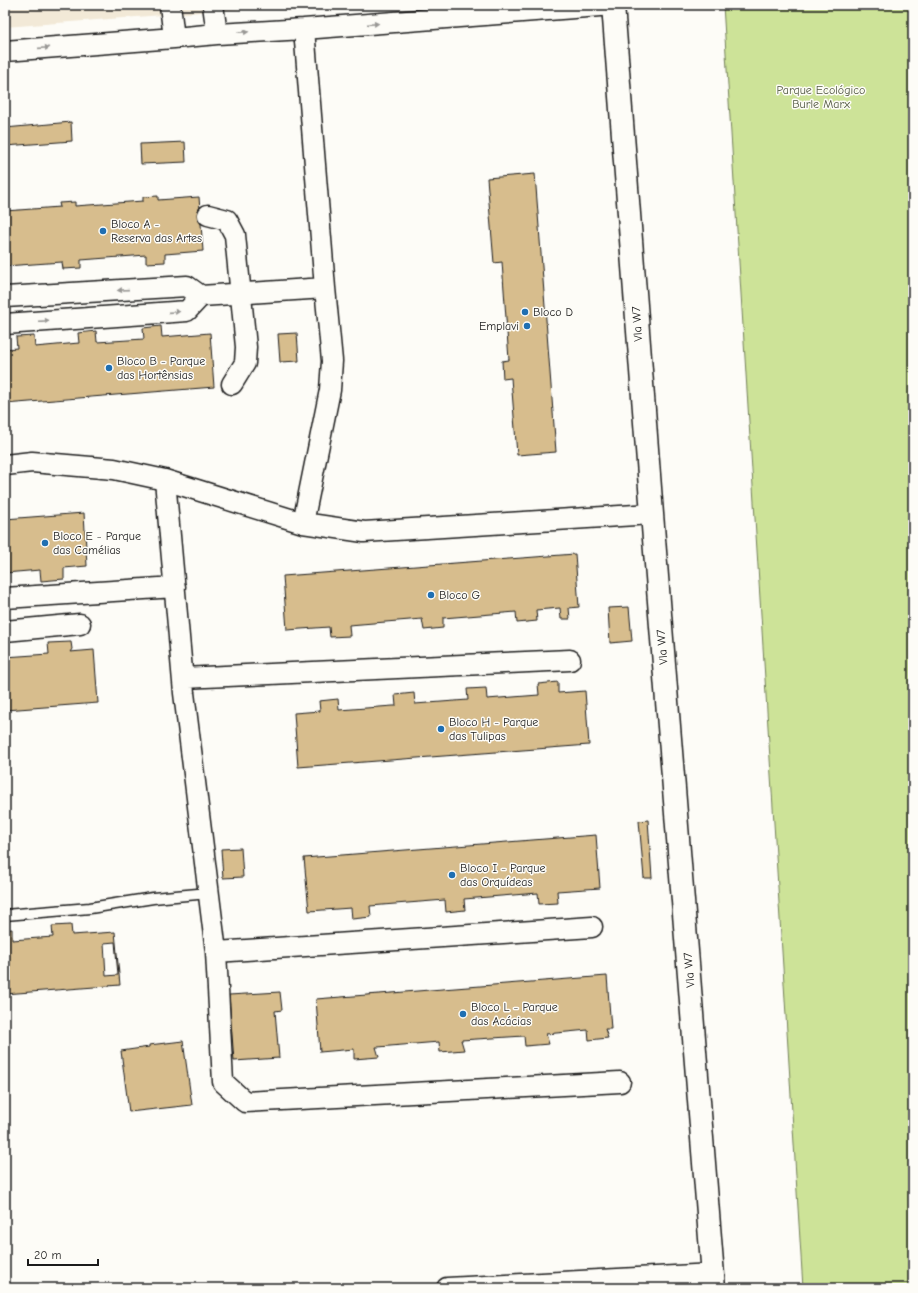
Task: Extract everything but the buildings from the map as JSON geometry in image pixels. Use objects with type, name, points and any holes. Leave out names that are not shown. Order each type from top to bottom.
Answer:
[{"type":"main road","name":"Vla W7","points":[[612,5],[714,1281]]},
{"type":"street","points":[[170,5],[174,38]]},
{"type":"street","points":[[213,5],[217,34]]},
{"type":"street","points":[[5,51],[217,34],[304,29],[548,8],[612,5]]},
{"type":"street","points":[[303,523],[330,390],[332,361],[304,29]]},
{"type":"street","points":[[208,215],[227,220],[235,235],[246,346],[245,364],[232,384]]},
{"type":"street","points":[[5,297],[187,286],[201,296],[325,288]]},
{"type":"street","points":[[5,324],[187,311],[201,296]]},
{"type":"street","points":[[5,465],[32,462],[114,469],[165,480],[303,523],[364,532],[652,514]]},
{"type":"street","points":[[165,480],[183,678],[216,952],[223,1082],[245,1102],[620,1082]]},
{"type":"street","points":[[5,598],[175,587]]},
{"type":"street","points":[[5,631],[80,624]]},
{"type":"street","points":[[183,678],[570,660]]},
{"type":"street","points":[[216,952],[592,927]]},
{"type":"street","points":[[447,1288],[714,1281]]},
{"type":"lane","points":[[5,916],[90,908],[153,898],[209,893]]},
{"type":"shaded area","points":[[5,5],[295,5],[5,27]]},
{"type":"green space","name":"Parque Ecológico Burle Marx","points":[[723,5],[913,5],[913,1288],[803,1288]]},
{"type":"place","name":"Bloco A - Reserva das Artes","points":[[103,231]]},
{"type":"place","name":"Bloco D","points":[[525,312]]},
{"type":"place","name":"Emplavi","points":[[527,326]]},
{"type":"place","name":"Bloco B - Parque das Hortênsias","points":[[109,368]]},
{"type":"place","name":"Bloco E - Parque das Camélias","points":[[45,543]]},
{"type":"place","name":"Bloco G","points":[[431,595]]},
{"type":"place","name":"Bloco H - Parque das Tulipas","points":[[441,729]]},
{"type":"place","name":"Bloco I - Parque das Orquídeas","points":[[452,875]]},
{"type":"place","name":"Bloco L - Parque das Acácias","points":[[463,1014]]}]
